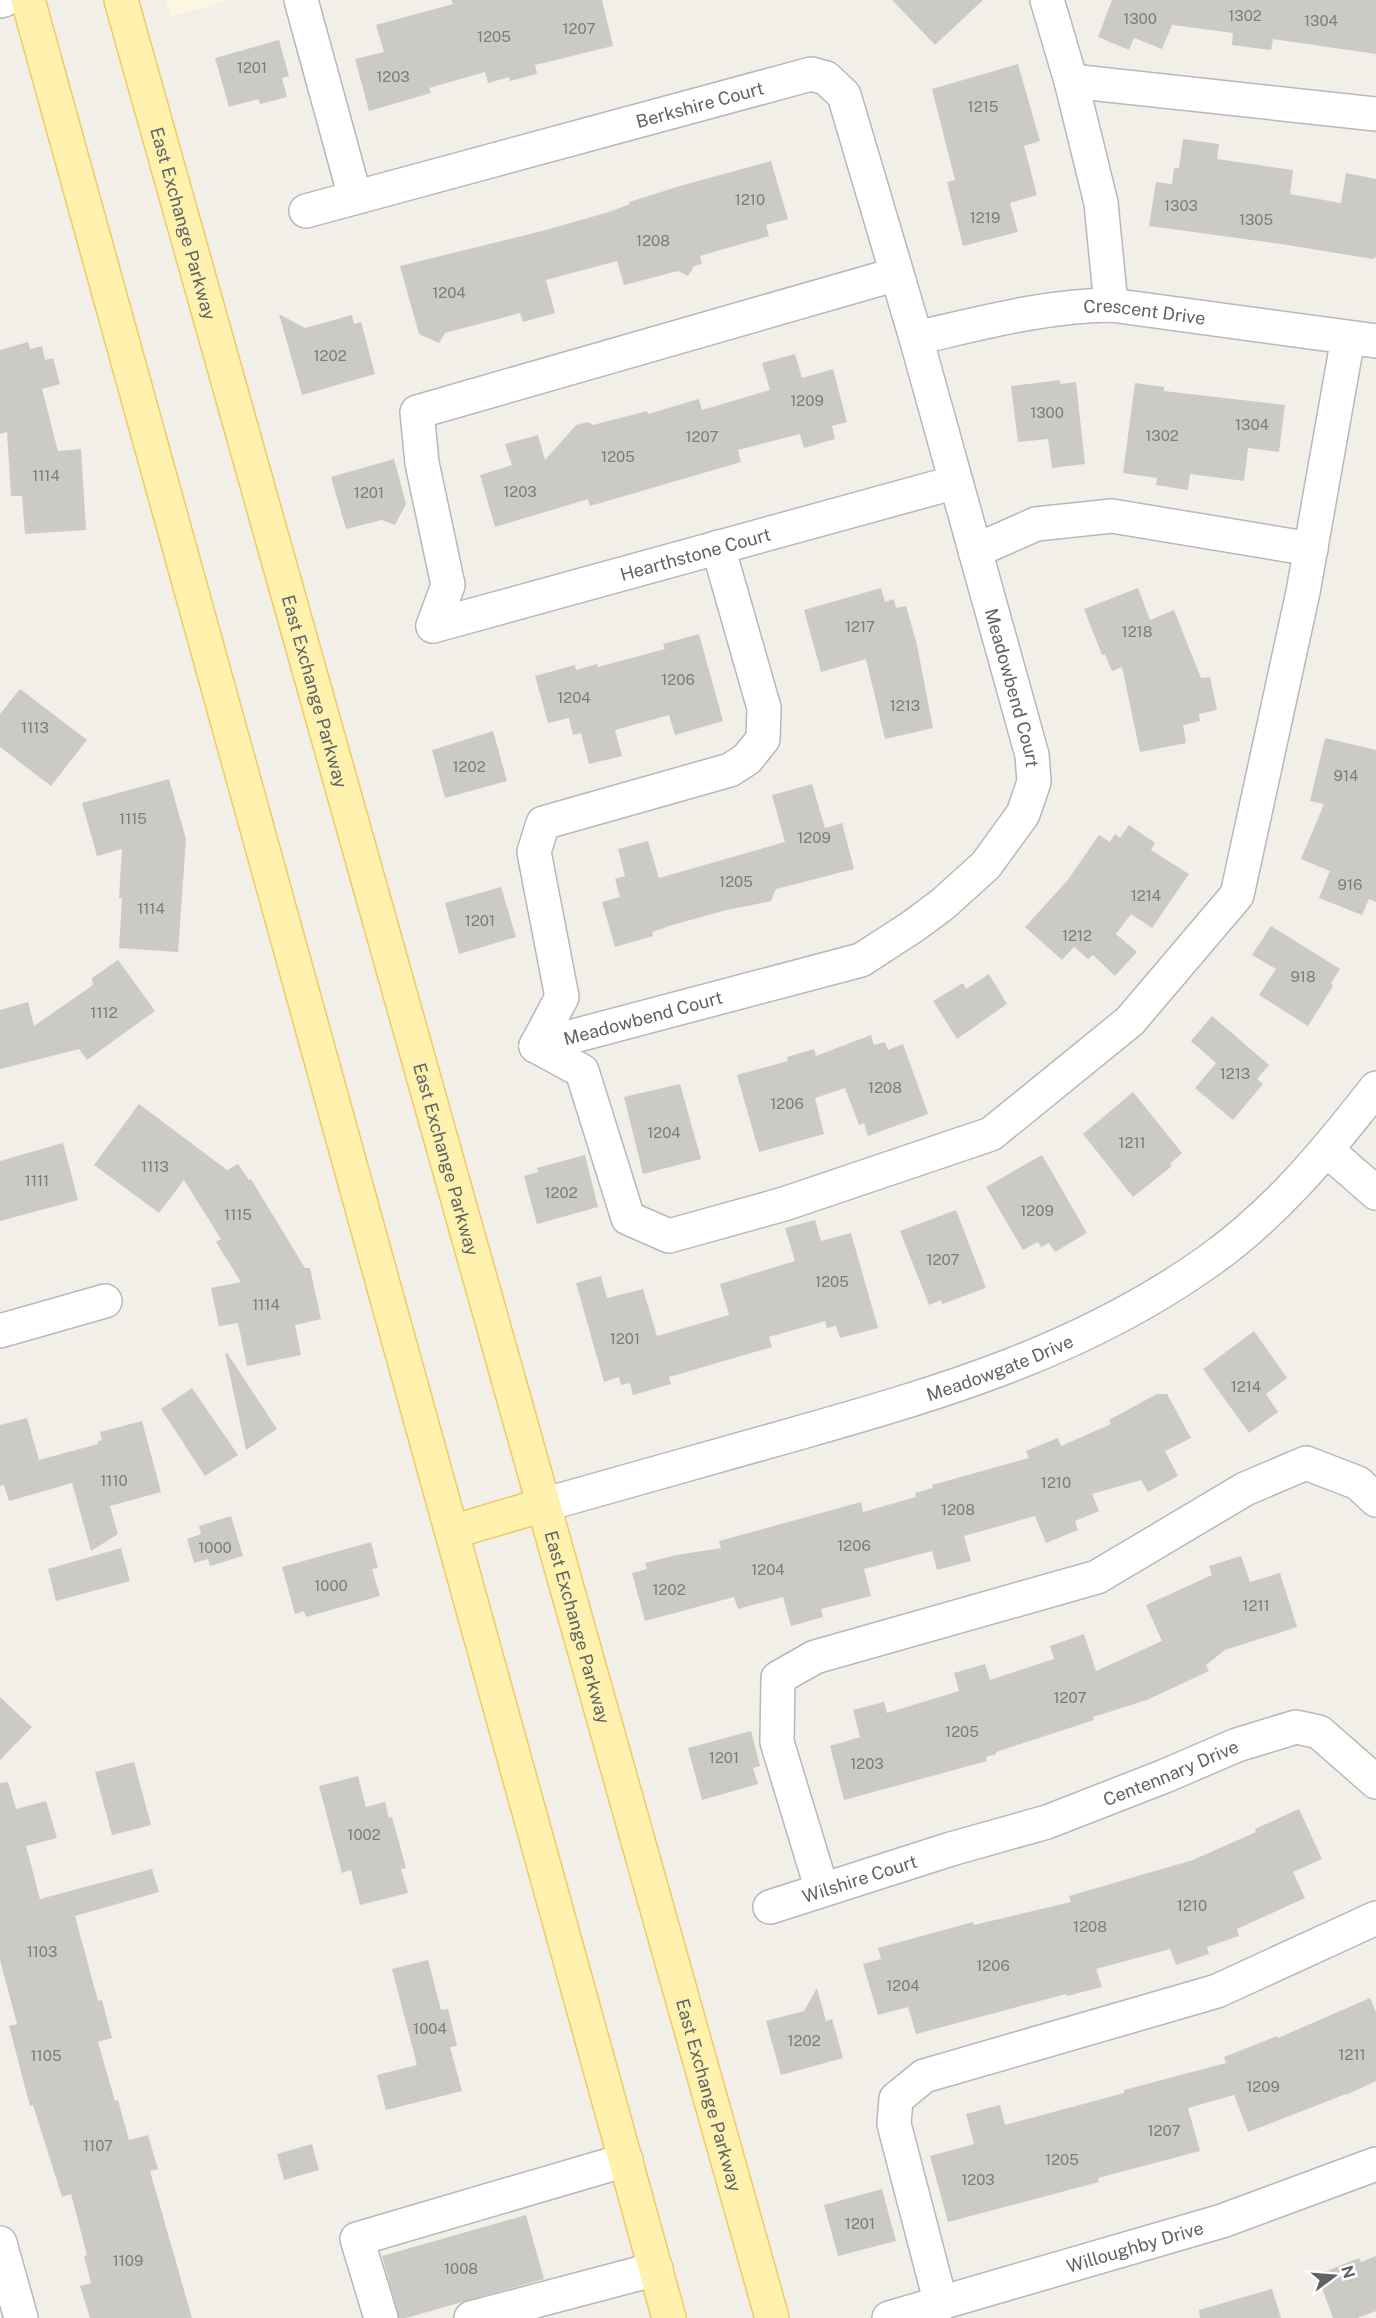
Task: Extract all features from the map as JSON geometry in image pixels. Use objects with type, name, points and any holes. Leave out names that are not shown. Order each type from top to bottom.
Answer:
[{"type":"main road","points":[[28,0],[669,2318]]},
{"type":"main road","name":"East Exchange Parkway","points":[[121,0],[772,2318]]},
{"type":"main road","points":[[452,1532],[543,1505]]},
{"type":"street","points":[[301,0],[355,197]]},
{"type":"street","points":[[1047,0],[1071,81],[1101,203],[1111,305]]},
{"type":"street","name":"Berkshire Court","points":[[306,211],[811,74],[826,78],[844,95],[916,338]]},
{"type":"street","points":[[1071,81],[1376,114]]},
{"type":"street","name":"Hearthstone Court","points":[[897,274],[417,412],[422,463],[448,585],[433,626],[956,482]]},
{"type":"street","name":"Crescent Drive","points":[[916,338],[1018,314],[1074,306],[1111,305],[1362,340]]},
{"type":"street","name":"Meadowbend Court","points":[[536,1046],[861,960],[943,904],[986,866],[1023,814],[1034,782],[1032,755],[916,338]]},
{"type":"street","points":[[718,547],[764,708],[763,739],[747,759],[730,770],[543,823],[534,852],[562,997],[536,1046],[582,1071],[628,1218],[669,1236],[784,1204],[991,1134],[1130,1021],[1236,895],[1311,549],[1362,340]]},
{"type":"street","points":[[975,551],[1036,524],[1112,516],[1311,549]]},
{"type":"street","name":"Meadowgate Drive","points":[[543,1505],[918,1399],[1076,1339],[1146,1302],[1212,1259],[1273,1207],[1328,1151],[1376,1088]]},
{"type":"street","points":[[1328,1151],[1376,1193]]},
{"type":"street","points":[[0,1331],[105,1301]]},
{"type":"street","points":[[822,1890],[777,1742],[778,1678],[814,1658],[1097,1577],[1245,1489],[1306,1463],[1358,1484],[1376,1500]]},
{"type":"street","name":"Centennary Drive","points":[[951,1849],[1047,1822],[1166,1776],[1237,1745],[1296,1727],[1319,1732],[1376,1782]]},
{"type":"street","name":"Wilshire Court","points":[[770,1907],[951,1849]]},
{"type":"street","points":[[941,2304],[894,2124],[896,2098],[924,2076],[1217,1991],[1376,1918]]},
{"type":"street","points":[[381,2318],[357,2239],[626,2160]]},
{"type":"street","name":"Willoughby Drive","points":[[890,2318],[1222,2221],[1376,2163]]},
{"type":"street","points":[[0,2243],[21,2318]]},
{"type":"street","points":[[471,2318],[656,2269]]},
{"type":"shaded area","points":[[166,0],[229,0],[171,17]]},
{"type":"building","points":[[451,0],[602,0],[613,46],[535,65],[537,74],[510,81],[509,77],[488,83],[485,72],[429,88],[431,93],[369,111],[355,59],[384,52],[376,25],[453,4]]},
{"type":"building","points":[[892,0],[983,0],[935,45]]},
{"type":"building","points":[[1112,0],[1376,0],[1376,54],[1273,39],[1271,50],[1232,45],[1233,33],[1172,25],[1162,49],[1134,38],[1129,50],[1098,37]]},
{"type":"building","points":[[279,40],[289,76],[282,78],[287,97],[260,104],[258,99],[229,107],[215,58]]},
{"type":"building","points":[[1018,64],[1040,141],[1024,146],[1037,195],[1010,203],[1018,232],[963,246],[947,182],[955,180],[932,89]]},
{"type":"building","points":[[1183,139],[1219,144],[1217,159],[1293,170],[1290,194],[1341,203],[1346,173],[1376,179],[1376,257],[1373,259],[1149,226],[1156,182],[1172,184],[1174,168],[1179,168]]},
{"type":"building","points":[[771,161],[788,219],[766,225],[769,236],[700,256],[702,264],[694,266],[688,276],[678,271],[624,285],[617,261],[546,280],[555,313],[523,322],[520,313],[445,333],[439,343],[419,334],[400,266],[542,231],[609,212],[630,204],[629,202],[680,186]]},
{"type":"building","points":[[279,314],[305,328],[352,315],[354,324],[361,322],[375,374],[302,395]]},
{"type":"building","points":[[28,342],[30,349],[42,346],[45,360],[53,358],[60,384],[42,389],[58,451],[81,449],[86,530],[25,534],[22,496],[11,496],[7,432],[0,434],[0,350]]},
{"type":"building","points":[[795,354],[802,378],[833,369],[847,422],[832,426],[835,439],[804,448],[800,434],[738,450],[741,462],[590,506],[588,499],[495,527],[480,475],[512,465],[505,444],[538,435],[545,460],[576,425],[588,422],[593,425],[647,411],[648,414],[699,399],[702,410],[770,390],[762,363]]},
{"type":"building","points":[[1060,380],[1060,384],[1076,382],[1085,464],[1052,468],[1048,439],[1018,442],[1011,386]]},
{"type":"building","points":[[1135,383],[1164,387],[1164,391],[1285,405],[1279,452],[1248,448],[1244,481],[1190,474],[1188,490],[1156,485],[1157,478],[1123,473]]},
{"type":"building","points":[[394,459],[406,504],[395,525],[382,520],[346,529],[331,477]]},
{"type":"building","points":[[881,588],[885,602],[894,599],[896,608],[906,606],[917,645],[933,728],[885,739],[866,659],[821,672],[804,610]]},
{"type":"building","points":[[1138,588],[1150,620],[1174,610],[1201,678],[1210,677],[1217,710],[1199,714],[1200,721],[1183,725],[1186,743],[1140,752],[1122,667],[1112,671],[1105,654],[1102,655],[1084,609]]},
{"type":"building","points":[[699,634],[723,721],[675,735],[669,715],[615,730],[622,756],[589,764],[581,733],[573,735],[569,718],[548,723],[535,676],[575,665],[576,670],[597,664],[598,667],[665,649],[663,644]]},
{"type":"building","points":[[20,689],[87,740],[51,786],[0,747],[0,714]]},
{"type":"building","points":[[493,731],[507,781],[445,798],[432,750]]},
{"type":"building","points":[[1325,738],[1376,750],[1376,902],[1369,899],[1362,915],[1319,898],[1330,871],[1301,859],[1324,804],[1310,801]]},
{"type":"building","points":[[169,779],[186,839],[178,952],[119,948],[122,849],[97,856],[82,803]]},
{"type":"building","points":[[812,784],[825,828],[842,823],[854,869],[776,889],[771,901],[672,925],[652,932],[653,936],[615,947],[602,902],[620,897],[615,879],[625,876],[618,849],[648,841],[659,878],[785,842],[772,795]]},
{"type":"building","points":[[1129,825],[1155,843],[1151,850],[1189,874],[1152,928],[1131,914],[1116,934],[1137,952],[1115,976],[1093,955],[1088,959],[1074,947],[1062,960],[1025,927],[1067,881],[1099,835],[1110,842],[1115,834],[1120,838]]},
{"type":"building","points":[[501,887],[516,937],[459,954],[445,903]]},
{"type":"building","points":[[1271,926],[1340,969],[1331,983],[1333,986],[1308,1026],[1259,995],[1276,969],[1252,955]]},
{"type":"building","points":[[118,960],[155,1011],[87,1060],[79,1049],[0,1069],[0,1010],[28,1002],[34,1026],[93,985],[92,978]]},
{"type":"building","points":[[989,974],[1007,1004],[957,1039],[933,1001],[963,983],[966,989]]},
{"type":"building","points":[[1212,1016],[1269,1065],[1257,1079],[1263,1084],[1233,1120],[1195,1088],[1216,1063],[1191,1041]]},
{"type":"building","points":[[871,1035],[874,1045],[885,1042],[888,1050],[903,1044],[928,1114],[868,1136],[864,1123],[859,1125],[845,1088],[815,1098],[824,1134],[759,1152],[737,1075],[788,1061],[787,1057],[814,1049],[816,1056]]},
{"type":"building","points":[[680,1084],[701,1159],[643,1174],[624,1097]]},
{"type":"building","points":[[1133,1092],[1182,1153],[1170,1164],[1172,1166],[1133,1197],[1083,1134]]},
{"type":"building","points":[[139,1104],[227,1170],[238,1164],[249,1180],[251,1179],[305,1268],[310,1268],[321,1319],[295,1325],[301,1355],[247,1366],[238,1323],[219,1326],[211,1288],[241,1282],[216,1242],[221,1239],[184,1180],[159,1213],[94,1165]]},
{"type":"building","points":[[63,1143],[78,1200],[0,1221],[0,1161]]},
{"type":"building","points":[[585,1155],[598,1207],[537,1224],[524,1176],[538,1172],[537,1168]]},
{"type":"building","points":[[1042,1155],[1087,1233],[1055,1252],[1049,1243],[1041,1247],[1038,1242],[1023,1250],[986,1187]]},
{"type":"building","points":[[956,1210],[986,1288],[942,1304],[941,1300],[929,1305],[900,1231]]},
{"type":"building","points":[[815,1220],[821,1241],[851,1233],[878,1328],[840,1338],[836,1326],[827,1328],[825,1321],[769,1337],[772,1347],[669,1377],[671,1384],[633,1395],[630,1383],[621,1385],[619,1377],[604,1382],[576,1283],[601,1276],[607,1298],[643,1289],[657,1336],[729,1315],[720,1284],[795,1261],[785,1228]]},
{"type":"building","points":[[1254,1331],[1287,1378],[1266,1394],[1278,1412],[1249,1433],[1203,1369]]},
{"type":"building","points":[[225,1353],[277,1429],[246,1450]]},
{"type":"building","points":[[192,1388],[238,1455],[205,1476],[161,1409]]},
{"type":"building","points":[[1157,1394],[1167,1394],[1191,1438],[1165,1451],[1178,1476],[1148,1492],[1141,1480],[1092,1494],[1099,1511],[1075,1521],[1078,1530],[1046,1543],[1035,1516],[964,1536],[971,1561],[937,1570],[932,1551],[864,1569],[871,1596],[821,1609],[823,1617],[791,1626],[783,1597],[738,1609],[734,1597],[645,1621],[632,1573],[647,1569],[645,1563],[721,1548],[719,1541],[861,1502],[863,1512],[916,1497],[915,1493],[933,1488],[932,1485],[1029,1458],[1026,1451],[1058,1438],[1061,1446],[1111,1424],[1109,1420]]},
{"type":"building","points":[[27,1418],[39,1460],[98,1444],[98,1441],[102,1440],[100,1432],[142,1421],[161,1492],[110,1506],[118,1534],[91,1551],[72,1483],[9,1501],[4,1485],[0,1486],[0,1425]]},
{"type":"building","points":[[231,1516],[243,1556],[210,1566],[208,1559],[194,1563],[187,1539],[201,1534],[199,1526]]},
{"type":"building","points":[[371,1542],[378,1568],[372,1569],[380,1596],[306,1617],[304,1611],[295,1614],[282,1567]]},
{"type":"building","points":[[121,1548],[130,1581],[56,1601],[48,1569]]},
{"type":"building","points":[[1241,1556],[1250,1582],[1280,1573],[1297,1627],[1225,1650],[1206,1665],[1209,1671],[1147,1700],[996,1752],[986,1757],[987,1761],[844,1800],[830,1746],[860,1737],[853,1710],[884,1702],[887,1713],[959,1691],[954,1673],[985,1664],[990,1680],[1054,1659],[1050,1646],[1084,1634],[1096,1671],[1162,1641],[1146,1605],[1212,1575],[1209,1566]]},
{"type":"building","points":[[0,1697],[32,1727],[0,1760]]},
{"type":"building","points":[[751,1731],[760,1766],[753,1768],[758,1784],[702,1800],[688,1748]]},
{"type":"building","points":[[134,1762],[151,1825],[112,1835],[95,1772]]},
{"type":"building","points":[[358,1776],[366,1807],[385,1802],[389,1818],[392,1817],[406,1868],[401,1869],[408,1893],[360,1905],[351,1870],[342,1873],[319,1786]]},
{"type":"building","points":[[8,1782],[16,1809],[46,1801],[57,1838],[26,1846],[40,1899],[152,1869],[159,1892],[75,1916],[98,2001],[102,2000],[112,2038],[98,2042],[115,2101],[118,2100],[129,2140],[148,2135],[158,2169],[150,2171],[192,2318],[90,2318],[80,2286],[91,2283],[84,2256],[87,2255],[71,2194],[62,2197],[33,2105],[30,2106],[9,2026],[17,2024],[0,1960],[0,1783]]},
{"type":"building","points":[[1299,1809],[1322,1859],[1293,1872],[1305,1898],[1237,1929],[1239,1936],[1207,1947],[1209,1954],[1176,1965],[1170,1949],[1096,1969],[1102,1987],[1067,1996],[1066,1994],[916,2034],[908,2007],[878,2015],[863,1964],[881,1959],[878,1948],[973,1922],[974,1925],[1071,1902],[1069,1896],[1193,1860],[1256,1832],[1255,1829]]},
{"type":"building","points":[[428,1960],[441,2010],[448,2009],[457,2046],[450,2047],[462,2091],[386,2110],[377,2075],[417,2065],[392,1969]]},
{"type":"building","points":[[817,1988],[826,2021],[832,2019],[843,2058],[781,2075],[766,2021],[804,2011]]},
{"type":"building","points":[[1370,1998],[1376,2012],[1376,2081],[1346,2095],[1248,2132],[1234,2095],[1188,2108],[1200,2151],[1098,2178],[1099,2182],[948,2222],[930,2156],[974,2144],[966,2114],[1000,2105],[1005,2125],[1124,2093],[1124,2090],[1226,2063],[1224,2057],[1277,2036],[1278,2038]]},
{"type":"building","points":[[312,2144],[319,2170],[284,2180],[277,2154]]},
{"type":"building","points":[[882,2189],[896,2241],[838,2256],[824,2205]]},
{"type":"building","points":[[526,2215],[544,2279],[406,2318],[399,2318],[382,2256]]},
{"type":"building","points":[[1376,2256],[1376,2311],[1357,2318],[1333,2318],[1317,2275],[1359,2258],[1361,2262]]},
{"type":"building","points":[[1272,2289],[1281,2318],[1200,2318],[1199,2310]]}]
